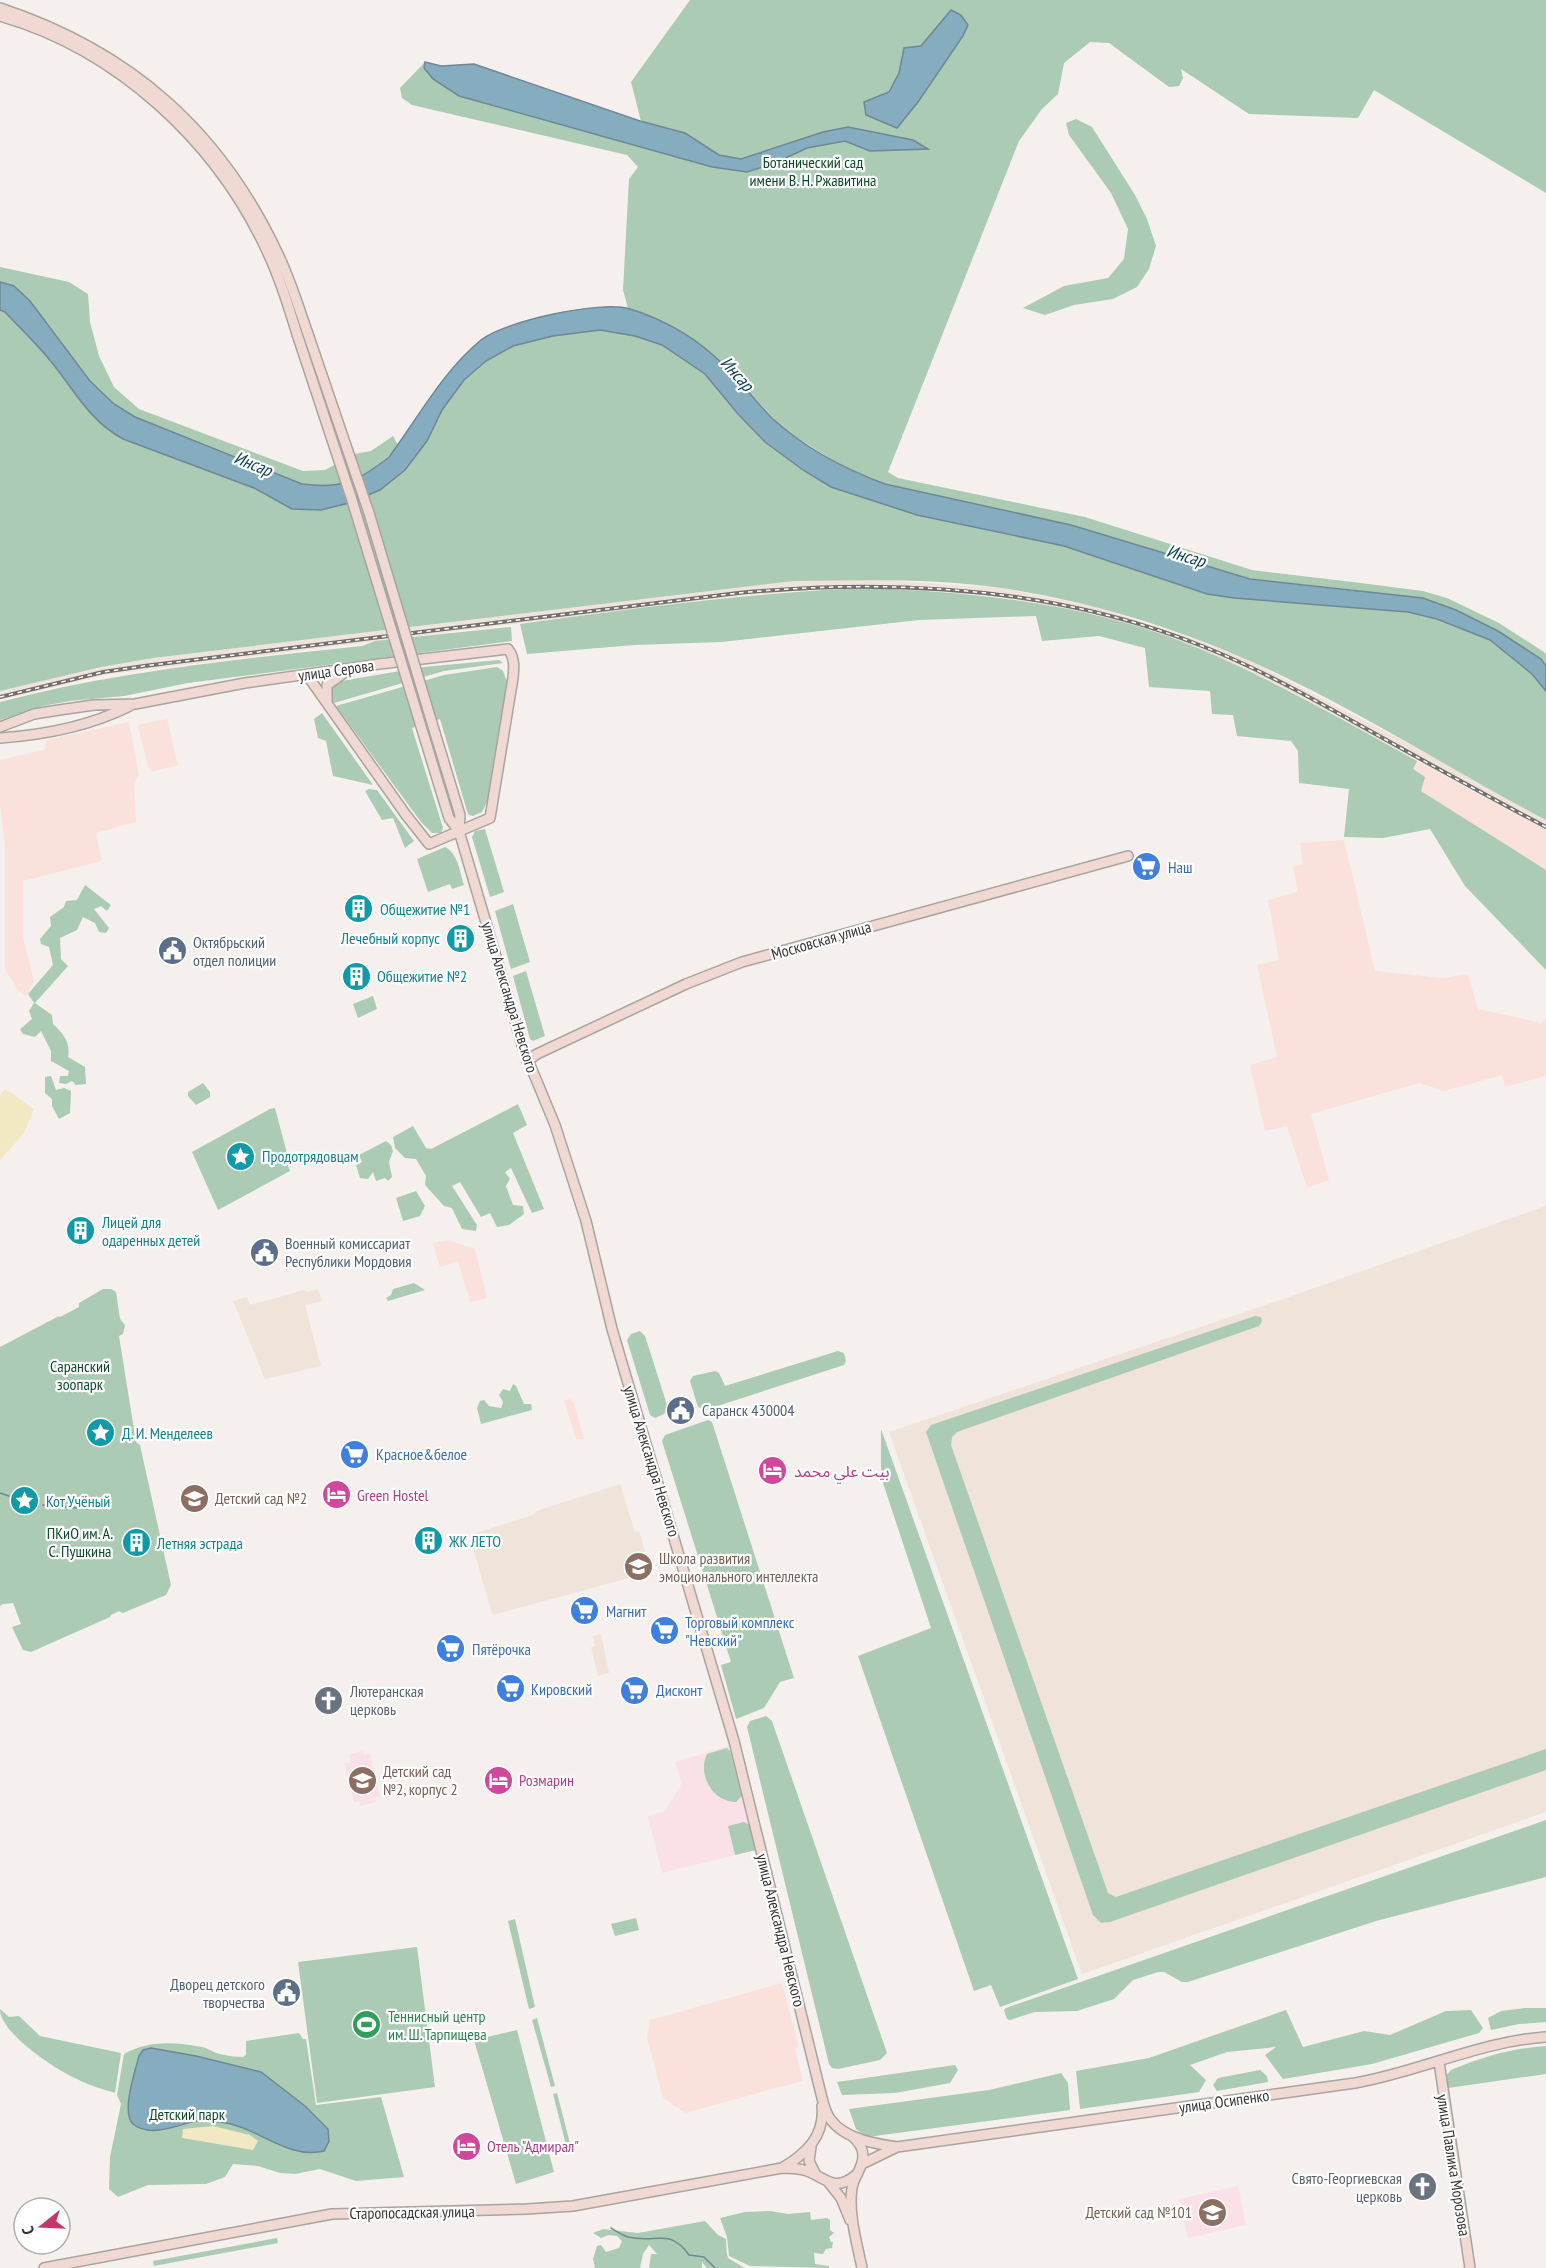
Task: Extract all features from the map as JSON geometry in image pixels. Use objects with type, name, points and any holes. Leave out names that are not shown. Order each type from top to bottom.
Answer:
[{"type":"main road","points":[[0,9],[32,19],[84,43],[125,67],[161,94],[190,123],[232,174],[252,204],[279,256],[362,491],[460,815],[459,831]]},
{"type":"main road","points":[[0,16],[37,29],[89,54],[139,89],[180,125],[218,170],[245,209],[273,264],[351,497],[449,818],[459,831]]},
{"type":"main road","name":"улица Серова","points":[[0,727],[34,714],[94,705],[135,704],[287,677],[508,649],[512,653],[513,678],[490,818],[459,831]]},
{"type":"main road","points":[[328,706],[325,697],[327,685],[351,668]]},
{"type":"main road","points":[[307,675],[429,844],[459,831]]},
{"type":"main road","points":[[287,677],[305,682],[318,691]]},
{"type":"main road","name":"улица Серова","points":[[0,738],[31,736],[87,722],[135,704]]},
{"type":"main road","points":[[31,736],[26,732],[24,720],[34,714]]},
{"type":"main road","name":"улица Александра Невского","points":[[459,831],[527,1061],[557,1131],[586,1221],[612,1329],[740,1764],[822,2098]]},
{"type":"main road","name":"Московская улица","points":[[527,1061],[537,1054],[665,994],[742,962],[1128,856]]},
{"type":"main road","name":"улица Осипенко","points":[[897,2147],[1355,2083],[1515,2040],[1546,2037]]},
{"type":"main road","name":"улица Павлика Морозова","points":[[1439,2062],[1470,2268]]},
{"type":"main road","points":[[822,2098],[831,2120],[860,2145],[862,2151],[862,2164],[856,2175],[851,2196],[855,2236],[862,2268]]},
{"type":"main road","points":[[816,2175],[809,2161],[823,2116],[822,2098]]},
{"type":"main road","points":[[782,2168],[797,2160],[814,2142],[830,2130],[897,2147]]},
{"type":"main road","points":[[862,2164],[897,2147]]},
{"type":"main road","points":[[782,2168],[800,2169],[829,2183],[844,2205],[855,2236]]},
{"type":"main road","name":"Старопосадская улица","points":[[44,2268],[332,2214],[573,2206],[782,2168]]},
{"type":"main road","points":[[829,2183],[845,2182],[856,2175]]},
{"type":"shaded area","points":[[864,579],[1001,588],[1097,607],[1203,642],[1251,661],[1396,737],[1546,820],[1546,831],[1305,699],[1202,649],[1094,615],[1001,597],[936,591],[864,588],[739,596],[104,675],[0,700],[0,691],[101,667],[153,658],[794,581]]},
{"type":"shaded area","points":[[167,719],[178,765],[151,772],[138,727],[140,724]]},
{"type":"shaded area","points":[[129,722],[139,775],[134,783],[136,822],[96,833],[102,861],[23,881],[23,937],[34,981],[26,996],[19,991],[5,970],[5,847],[0,804],[0,760],[44,750],[47,740]]},
{"type":"shaded area","points":[[1417,761],[1546,831],[1546,870],[1421,791],[1413,769]]},
{"type":"shaded area","points":[[1344,840],[1375,971],[1443,978],[1468,974],[1478,1009],[1542,1023],[1546,1019],[1546,1076],[1505,1087],[1502,1075],[1444,1091],[1419,1083],[1311,1114],[1329,1180],[1307,1188],[1287,1126],[1265,1131],[1250,1065],[1277,1057],[1257,965],[1279,960],[1268,900],[1298,892],[1293,867],[1303,864],[1300,843]]},
{"type":"shaded area","points":[[1546,1206],[1546,1812],[1082,1974],[889,1432],[1286,1298]]},
{"type":"shaded area","points":[[448,1240],[475,1249],[487,1298],[470,1302],[458,1261],[440,1267],[433,1243]]},
{"type":"shaded area","points":[[318,1289],[322,1301],[305,1305],[321,1366],[265,1379],[233,1301],[247,1297],[250,1305],[305,1290],[306,1292]]},
{"type":"shaded area","points":[[570,1399],[574,1403],[584,1439],[576,1439],[564,1400]]},
{"type":"shaded area","points":[[620,1484],[635,1532],[639,1531],[651,1572],[492,1614],[472,1544],[473,1534]]},
{"type":"shaded area","points":[[601,1634],[609,1673],[598,1676],[591,1647],[595,1646],[593,1636]]},
{"type":"shaded area","points":[[728,1746],[756,1850],[662,1873],[648,1816],[665,1811],[682,1783],[675,1762]]},
{"type":"shaded area","name":"Детский сад №2, корпус 2","points":[[363,1751],[364,1755],[370,1754],[380,1796],[375,1798],[376,1802],[361,1806],[359,1801],[354,1802],[344,1763],[351,1762],[349,1754]]},
{"type":"shaded area","points":[[782,1983],[799,2047],[795,2048],[803,2081],[685,2113],[663,2098],[647,2038],[650,2020]]},
{"type":"shaded area","name":"Детский сад №101","points":[[1238,2186],[1246,2225],[1188,2238],[1179,2199]]},
{"type":"green space","name":"Ботанический сад имени В. Н. Ржавитина","points":[[690,0],[1546,0],[1546,193],[1374,90],[1358,118],[1249,114],[1181,69],[1183,78],[1179,86],[1169,87],[1109,43],[1090,42],[1064,63],[1058,94],[1042,109],[1019,141],[888,472],[898,478],[1085,517],[1252,570],[1423,591],[1447,598],[1499,623],[1544,652],[1546,666],[1541,659],[1498,631],[1456,610],[1355,590],[1250,579],[885,484],[844,467],[786,431],[714,356],[656,319],[628,308],[623,290],[629,179],[638,167],[627,155],[412,105],[402,98],[400,88],[425,62],[424,68],[641,121],[631,82]]},
{"type":"green space","points":[[1076,119],[1092,127],[1135,195],[1147,219],[1156,246],[1149,269],[1137,287],[1113,299],[1074,305],[1045,315],[1023,308],[1064,286],[1108,278],[1124,259],[1128,229],[1111,193],[1069,135],[1066,123]]},
{"type":"green space","points":[[0,267],[69,282],[88,294],[90,322],[99,356],[114,387],[139,409],[303,471],[325,470],[354,454],[371,451],[393,436],[398,445],[376,467],[357,479],[347,484],[320,487],[302,484],[135,417],[114,404],[90,381],[30,301],[14,287],[0,282]]},
{"type":"green space","points":[[0,310],[5,312],[35,344],[84,406],[111,432],[123,439],[254,488],[292,509],[321,510],[349,503],[380,490],[405,470],[427,441],[442,410],[464,380],[486,361],[513,346],[553,336],[600,329],[635,336],[662,345],[705,374],[765,442],[831,487],[917,515],[1064,546],[1207,594],[1408,612],[1437,619],[1490,640],[1532,674],[1546,691],[1546,820],[1362,717],[1288,679],[1220,648],[1128,616],[1034,593],[976,585],[898,580],[794,581],[153,658],[101,667],[0,691]]},
{"type":"green space","points":[[864,588],[994,597],[1079,611],[1121,621],[1203,650],[1258,675],[1417,761],[1413,769],[1425,777],[1421,791],[1546,870],[1546,970],[1465,886],[1430,829],[1383,838],[1344,837],[1349,789],[1299,783],[1298,751],[1291,741],[1237,736],[1233,715],[1212,714],[1210,691],[1149,687],[1145,648],[1099,636],[1042,641],[1036,616],[919,620],[721,642],[634,645],[527,654],[520,624],[735,597]]},
{"type":"green space","points":[[511,627],[512,641],[188,683],[124,696],[70,701],[43,706],[0,720],[0,702],[90,682],[180,667],[362,646],[375,641]]},
{"type":"green space","points":[[499,660],[503,663],[444,671],[334,703],[332,700],[333,684],[341,681],[424,667]]},
{"type":"green space","points":[[497,667],[503,671],[507,681],[490,796],[482,812],[473,816],[467,811],[440,719],[412,728],[443,828],[441,833],[432,833],[421,822],[336,706],[444,675]]},
{"type":"green space","points":[[322,713],[373,785],[333,776],[326,741],[318,738],[314,719]]},
{"type":"green space","points":[[377,790],[414,841],[405,848],[393,818],[382,820],[365,791]]},
{"type":"green space","points":[[485,829],[504,892],[490,897],[472,837],[475,831]]},
{"type":"green space","points":[[445,847],[456,858],[464,885],[452,889],[450,884],[428,892],[417,859]]},
{"type":"green space","points":[[85,885],[111,905],[107,911],[101,906],[94,909],[109,928],[106,933],[99,932],[95,923],[83,917],[77,930],[60,938],[61,959],[68,966],[35,1003],[52,1015],[53,1024],[67,1043],[68,1057],[85,1067],[86,1084],[76,1085],[72,1081],[66,1084],[59,1083],[60,1076],[68,1076],[69,1071],[51,1061],[51,1051],[41,1031],[35,1037],[23,1034],[20,1029],[32,1019],[29,1011],[34,1003],[28,994],[53,965],[49,947],[41,944],[40,939],[51,926],[50,917],[64,907],[66,901],[77,900]]},
{"type":"green space","points":[[513,904],[530,962],[511,969],[495,911]]},
{"type":"green space","points":[[526,971],[545,1036],[533,1041],[530,1039],[513,976]]},
{"type":"green space","points":[[373,996],[377,1009],[358,1018],[353,1004]]},
{"type":"green space","points":[[51,1076],[56,1090],[64,1088],[71,1091],[70,1113],[59,1119],[52,1106],[52,1099],[45,1093],[45,1077]]},
{"type":"green space","points":[[203,1083],[210,1092],[210,1097],[196,1105],[188,1096],[188,1092]]},
{"type":"green space","points":[[518,1104],[527,1125],[513,1133],[544,1209],[532,1213],[511,1168],[505,1172],[510,1179],[506,1186],[513,1205],[523,1206],[524,1214],[509,1225],[497,1227],[490,1213],[481,1217],[460,1182],[452,1186],[477,1225],[476,1231],[462,1229],[452,1208],[444,1206],[425,1185],[426,1176],[416,1159],[405,1158],[395,1148],[393,1137],[413,1126],[426,1148],[431,1149]]},
{"type":"green space","points":[[275,1108],[290,1171],[218,1210],[192,1152]]},
{"type":"green space","points":[[386,1141],[391,1145],[393,1151],[389,1162],[392,1177],[388,1181],[385,1178],[376,1181],[373,1172],[368,1179],[360,1178],[356,1165],[362,1162],[359,1155]]},
{"type":"green space","points":[[416,1191],[425,1206],[420,1216],[403,1221],[396,1198]]},
{"type":"green space","points":[[414,1283],[425,1290],[388,1301],[386,1298],[391,1295],[393,1289]]},
{"type":"green space","name":"ПКиО им. А. С. Пушкина","points":[[103,1289],[116,1292],[120,1319],[125,1325],[123,1334],[119,1336],[136,1442],[140,1445],[171,1585],[166,1595],[123,1613],[119,1611],[31,1652],[23,1650],[12,1627],[21,1624],[13,1603],[0,1606],[0,1347],[79,1307],[79,1303]]},
{"type":"green space","points":[[1255,1316],[1261,1317],[1262,1321],[1259,1326],[957,1432],[952,1437],[951,1445],[1108,1893],[1116,1897],[1546,1749],[1546,1770],[1110,1922],[1101,1923],[1093,1915],[926,1432],[931,1425]]},
{"type":"green space","points":[[640,1331],[645,1336],[668,1408],[664,1414],[655,1418],[650,1415],[627,1340],[631,1334]]},
{"type":"green space","points":[[838,1351],[844,1353],[846,1361],[844,1365],[705,1410],[698,1407],[690,1381],[693,1376],[715,1371],[719,1373],[725,1386]]},
{"type":"green space","points":[[513,1384],[524,1404],[531,1404],[532,1410],[481,1424],[477,1408],[480,1401],[484,1400],[489,1406],[501,1408],[503,1402],[499,1395],[503,1389],[510,1391]]},
{"type":"green space","points":[[708,1420],[712,1422],[794,1678],[780,1682],[764,1708],[736,1719],[721,1665],[731,1662],[662,1441],[665,1435]]},
{"type":"green space","points":[[881,1429],[1078,1979],[1000,2007],[991,1985],[974,1991],[858,1656],[931,1628],[881,1477]]},
{"type":"green space","points":[[766,1716],[772,1721],[887,2053],[880,2060],[838,2069],[832,2068],[829,2064],[747,1727],[750,1721]]},
{"type":"green space","points":[[727,1748],[730,1751],[742,1796],[736,1802],[728,1801],[714,1792],[709,1786],[704,1770],[707,1754]]},
{"type":"green space","points":[[1546,1820],[1546,1877],[1376,1921],[1188,1982],[1182,1982],[1164,1972],[1158,1972],[1133,1980],[1114,1999],[1077,2011],[1035,2012],[1007,2019],[1004,2010],[1006,2008]]},
{"type":"green space","points":[[744,1822],[750,1825],[756,1850],[735,1855],[728,1826]]},
{"type":"green space","points":[[636,1918],[639,1930],[615,1936],[611,1924]]},
{"type":"green space","points":[[515,1919],[535,2007],[529,2009],[508,1921]]},
{"type":"green space","name":"Теннисный центр им. Ш. Тарпищева","points":[[417,1947],[435,2087],[317,2103],[298,1962]]},
{"type":"green space","points":[[1546,2008],[1546,2022],[1519,2024],[1491,2030],[1488,2018],[1501,2011]]},
{"type":"green space","points":[[0,2009],[9,2017],[19,2016],[40,2036],[121,2053],[115,2093],[83,2082],[32,2051],[9,2029]]},
{"type":"green space","points":[[1286,2010],[1303,2047],[1364,2031],[1390,2035],[1446,2011],[1471,2010],[1483,2028],[1479,2033],[1372,2064],[1283,2079],[1265,2055],[1276,2047],[1227,2052],[1190,2065],[1206,2080],[1199,2092],[1080,2109],[1076,2071],[1149,2058]]},
{"type":"green space","points":[[537,2018],[555,2086],[551,2087],[532,2020]]},
{"type":"green space","points":[[517,2030],[554,2172],[516,2184],[474,2040]]},
{"type":"green space","name":"Детский парк","points":[[299,2033],[303,2039],[306,2039],[316,2105],[381,2097],[404,2177],[356,2181],[320,2169],[295,2174],[280,2173],[258,2166],[233,2164],[225,2177],[206,2184],[148,2185],[118,2197],[109,2189],[110,2157],[121,2104],[117,2095],[124,2054],[143,2046],[172,2043],[202,2047],[223,2055],[243,2057],[246,2055],[246,2041]]},
{"type":"green space","points":[[1546,2046],[1546,2074],[1448,2088],[1447,2075],[1451,2070],[1498,2054]]},
{"type":"green space","points":[[955,2065],[958,2070],[950,2083],[895,2093],[842,2095],[837,2082]]},
{"type":"green space","points":[[1260,2070],[1267,2076],[1268,2082],[1217,2091],[1213,2085],[1218,2078]]},
{"type":"green space","points":[[1061,2073],[1068,2083],[1070,2110],[867,2137],[856,2129],[849,2109],[989,2090]]},
{"type":"green space","points":[[557,2093],[571,2147],[566,2145],[553,2094]]},
{"type":"green space","points":[[770,2211],[788,2214],[810,2212],[811,2220],[827,2218],[830,2220],[830,2230],[834,2233],[829,2237],[833,2242],[832,2248],[826,2249],[823,2254],[814,2253],[815,2264],[829,2266],[829,2268],[750,2266],[729,2256],[727,2237],[720,2218],[745,2212]]},
{"type":"green space","points":[[705,2221],[718,2235],[726,2239],[729,2258],[744,2268],[707,2268],[702,2262],[702,2268],[649,2268],[651,2254],[657,2254],[649,2245],[643,2254],[640,2268],[595,2268],[593,2259],[597,2246],[601,2245],[606,2252],[619,2248],[622,2241],[617,2236],[609,2235],[601,2238],[593,2233],[603,2229],[638,2233]]},
{"type":"green space","points":[[277,2238],[278,2243],[154,2266],[153,2261]]},
{"type":"sand","points":[[5,1089],[34,1109],[24,1133],[0,1160],[0,1095]]},
{"type":"sand","points":[[213,2126],[250,2135],[258,2141],[253,2150],[182,2138],[183,2129]]},
{"type":"water","points":[[951,10],[961,15],[968,25],[963,36],[918,102],[897,128],[866,115],[864,102],[889,92],[899,73],[904,48],[921,46]]},
{"type":"water","points":[[425,62],[441,66],[474,64],[640,121],[685,133],[719,155],[741,159],[823,132],[848,127],[913,140],[928,149],[870,151],[845,141],[807,148],[775,163],[747,172],[712,167],[459,96],[433,79],[424,68]]},
{"type":"water","points":[[0,282],[14,286],[30,301],[90,381],[114,404],[135,417],[302,484],[316,485],[348,482],[368,472],[389,457],[455,366],[467,352],[493,333],[531,319],[576,310],[598,307],[630,309],[664,322],[695,341],[721,362],[784,429],[825,457],[870,478],[885,484],[1071,525],[1250,579],[1423,598],[1456,610],[1498,631],[1541,659],[1546,666],[1546,691],[1532,674],[1490,640],[1437,619],[1408,612],[1207,594],[1064,546],[917,515],[831,487],[765,442],[705,374],[662,345],[635,336],[600,330],[553,336],[513,346],[486,361],[464,380],[442,410],[427,441],[405,470],[380,490],[349,503],[321,510],[292,509],[254,488],[123,439],[111,432],[84,406],[36,344],[5,312],[0,310]]},
{"type":"water","points":[[151,2048],[261,2072],[305,2106],[328,2129],[329,2141],[324,2151],[297,2151],[233,2124],[219,2122],[194,2121],[154,2130],[139,2128],[133,2124],[128,2111],[130,2092],[139,2056],[143,2050]]},
{"type":"waterway","points":[[0,1493],[9,1496]]},
{"type":"waterway","points":[[15,1498],[25,1501]]},
{"type":"waterway","points":[[43,1505],[88,1509]]},
{"type":"waterway","points":[[611,2228],[628,2237],[662,2238],[675,2241],[689,2255],[704,2257],[715,2268]]},
{"type":"railway","points":[[0,697],[103,672],[144,666],[738,593],[856,587],[973,592],[1032,599],[1089,611],[1146,626],[1202,646],[1324,705],[1546,827]]},
{"type":"place","name":"Наш","points":[[1147,867]]},
{"type":"place","name":"Общежитие №1","points":[[359,909]]},
{"type":"place","name":"Лечебный корпус","points":[[461,938]]},
{"type":"place","name":"Октябрьский отдел полиции","points":[[172,951]]},
{"type":"place","name":"Общежитие №2","points":[[356,976]]},
{"type":"place","name":"Продотрядовцам","points":[[241,1156]]},
{"type":"place","name":"Лицей для одаренных детей","points":[[81,1231]]},
{"type":"place","name":"Военный комиссариат Республики Мордовия","points":[[264,1252]]},
{"type":"place","name":"Саранск 430004","points":[[681,1410]]},
{"type":"place","name":"Д. И. Менделеев","points":[[101,1433]]},
{"type":"place","name":"Красное&белое","points":[[355,1454]]},
{"type":"place","name":"بيت علي محمد","points":[[773,1471]]},
{"type":"place","name":"Green Hostel","points":[[336,1495]]},
{"type":"place","name":"Детский сад №2","points":[[194,1498]]},
{"type":"place","name":"Кот Учёный","points":[[25,1501]]},
{"type":"place","name":"ЖК ЛЕТО","points":[[428,1541]]},
{"type":"place","name":"Летняя эстрада","points":[[136,1543]]},
{"type":"place","name":"Школа развития эмоционального интеллекта","points":[[638,1567]]},
{"type":"place","name":"Магнит","points":[[585,1611]]},
{"type":"place","name":"Торговый комплекс \"Невский\"","points":[[664,1631]]},
{"type":"place","name":"Пятёрочка","points":[[451,1649]]},
{"type":"place","name":"Кировский","points":[[510,1689]]},
{"type":"place","name":"Дисконт","points":[[635,1690]]},
{"type":"place","name":"Лютеранская церковь","points":[[329,1700]]},
{"type":"place","name":"Детский сад №2, корпус 2","points":[[362,1780]]},
{"type":"place","name":"Розмарин","points":[[498,1780]]},
{"type":"place","name":"Дворец детского творчества","points":[[286,1993]]},
{"type":"place","name":"Теннисный центр им. Ш. Тарпищева","points":[[367,2025]]},
{"type":"place","name":"Отель \"Адмирал\"","points":[[466,2146]]},
{"type":"place","name":"Свято-Георгиевская церковь","points":[[1423,2187]]},
{"type":"place","name":"Детский сад №101","points":[[1213,2212]]},
{"type":"water label","name":"Инсар","points":[[737,374]]},
{"type":"water label","name":"Инсар","points":[[253,464]]},
{"type":"water label","name":"Инсар","points":[[1186,556]]},
{"type":"park label","name":"Саранский зоопарк","points":[[80,1375]]}]
